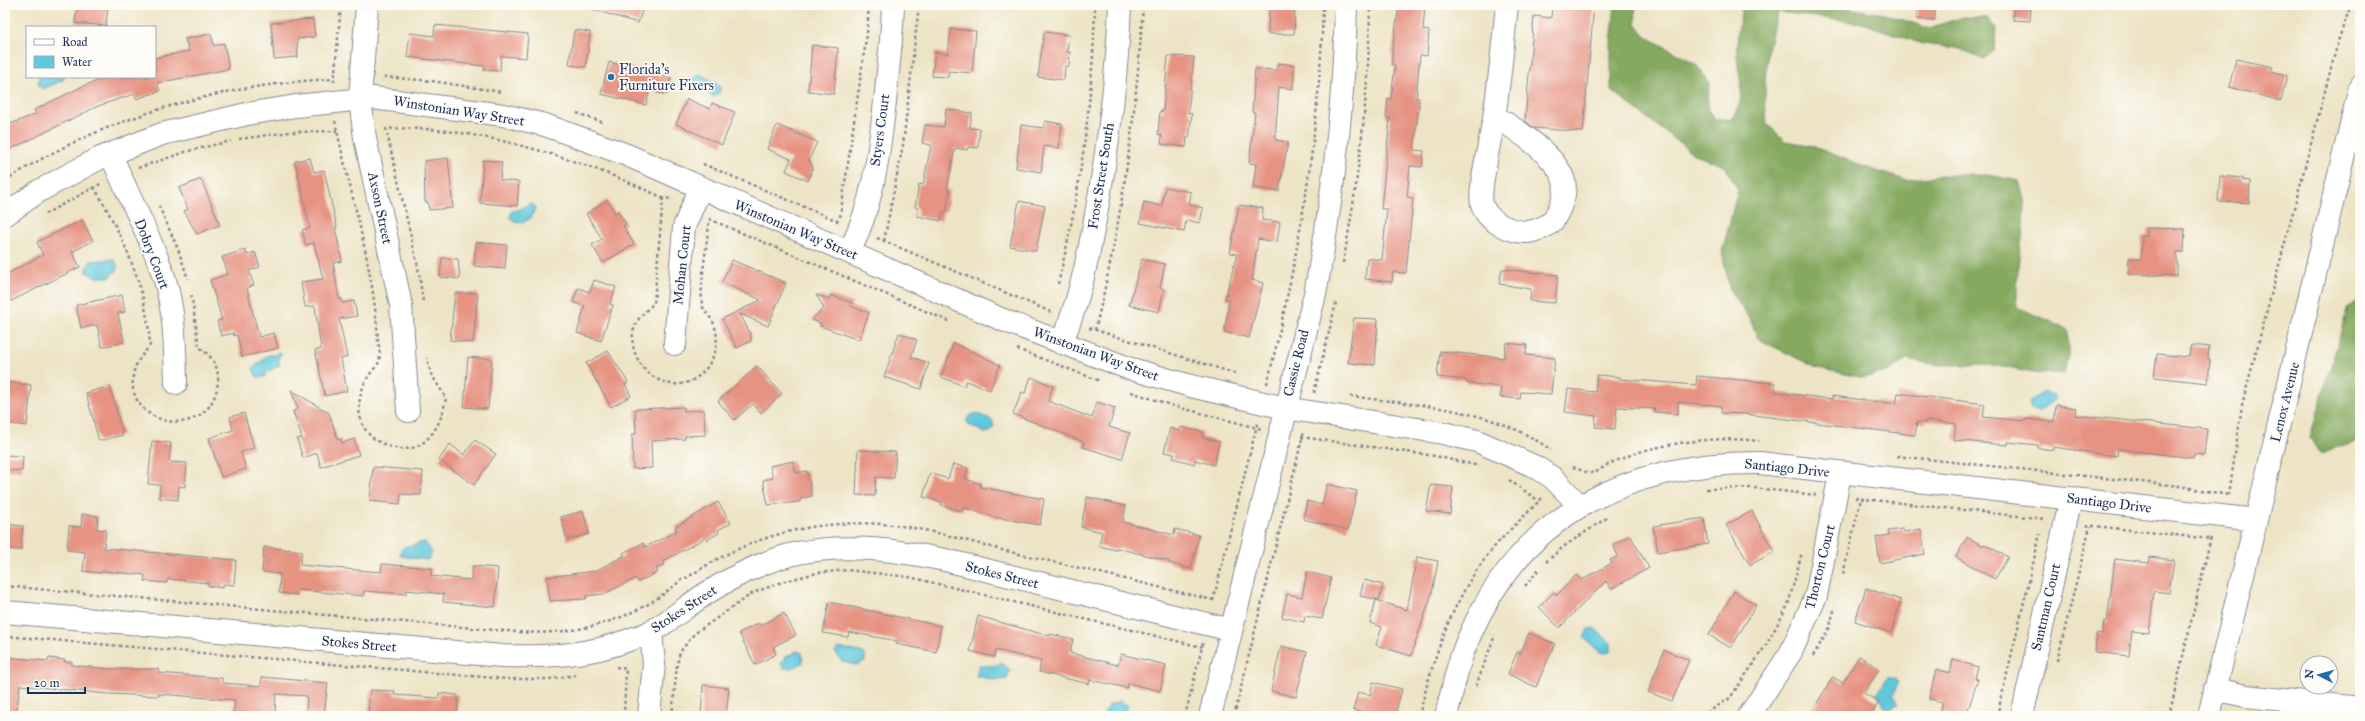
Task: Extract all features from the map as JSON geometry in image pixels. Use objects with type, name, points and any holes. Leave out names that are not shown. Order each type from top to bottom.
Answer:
[{"type":"street","name":"Axson Street","points":[[367,5],[360,99],[365,138],[401,305],[408,411]]},
{"type":"street","name":"Styers Court","points":[[849,252],[860,230],[869,200],[881,136],[892,36],[893,5]]},
{"type":"street","name":"Frost Street South","points":[[1061,343],[1071,320],[1084,274],[1106,163],[1120,5]]},
{"type":"street","name":"Cassie Road","points":[[1210,716],[1285,408],[1315,294],[1326,236],[1340,115],[1346,5]]},
{"type":"street","points":[[1494,116],[1512,126],[1556,165],[1565,182],[1561,208],[1551,224],[1529,232],[1513,231],[1494,221],[1482,204],[1484,175],[1494,116],[1507,5]]},
{"type":"street","name":"Lenox Avenue","points":[[2208,716],[2360,87]]},
{"type":"street","name":"Winstonian Way Street","points":[[5,215],[39,191],[110,154],[162,134],[247,114],[373,98],[470,110],[545,125],[627,155],[700,189],[849,252],[1003,320],[1128,368],[1191,386],[1285,408],[1443,433],[1478,441],[1536,467],[1556,482],[1579,505]]},
{"type":"street","name":"Dobry Court","points":[[110,154],[119,176],[144,226],[164,277],[174,331],[176,383]]},
{"type":"street","name":"Mohan Court","points":[[675,344],[684,227],[700,189]]},
{"type":"street","name":"Santiago Drive","points":[[1446,716],[1469,636],[1485,603],[1500,580],[1527,549],[1547,530],[1579,505],[1608,490],[1650,476],[1719,464],[1760,463],[1840,474],[2071,498],[2256,520]]},
{"type":"street","name":"Thorton Court","points":[[1749,716],[1791,652],[1813,602],[1820,578],[1840,474]]},
{"type":"street","name":"Santman Court","points":[[2022,716],[2071,498]]},
{"type":"street","name":"Stokes Street","points":[[5,612],[508,657],[558,656],[603,650],[651,631],[708,592],[741,574],[796,554],[846,547],[912,554],[945,560],[1231,630]]},
{"type":"street","points":[[649,716],[654,664],[651,631]]},
{"type":"street","points":[[2215,689],[2246,696],[2360,708]]},
{"type":"path","points":[[341,5],[334,102],[337,131],[372,284],[377,323],[379,362],[363,388],[359,403],[359,412],[370,436],[378,441],[395,447],[411,448],[425,441],[440,422],[446,398],[429,368],[426,350]]},
{"type":"path","points":[[839,222],[867,33],[869,5]]},
{"type":"path","points":[[1056,290],[1077,188],[1089,102],[1096,5]]},
{"type":"path","points":[[1185,716],[1281,328],[1306,200],[1316,118],[1323,5]]},
{"type":"path","points":[[2168,716],[2210,539],[2230,494],[2242,405],[2339,38],[2351,5]]},
{"type":"path","points":[[383,70],[382,77],[432,81],[507,94]]},
{"type":"path","points":[[572,112],[606,124]]},
{"type":"path","points":[[423,308],[418,267],[386,129],[428,130],[504,141],[580,164],[663,198],[673,199],[704,216],[952,322]]},
{"type":"path","points":[[39,217],[119,176],[188,151],[239,139],[290,132],[337,131]]},
{"type":"path","points":[[702,164],[1050,312],[1181,358],[1245,376]]},
{"type":"path","points":[[1050,312],[1052,305]]},
{"type":"path","points":[[1015,348],[1106,384]]},
{"type":"path","points":[[1260,379],[1322,391]]},
{"type":"path","points":[[1127,391],[1174,406],[1279,433],[1435,456],[1486,468]]},
{"type":"path","points":[[1344,395],[1458,410],[1505,424],[1532,436],[1557,455]]},
{"type":"path","points":[[1419,716],[1432,666],[1452,612],[1486,557],[1571,467],[1590,473],[1599,471],[1607,465],[1654,448],[1724,439],[1766,442]]},
{"type":"path","points":[[1895,456],[2179,486],[2230,494]]},
{"type":"path","points":[[1506,478],[1539,501]]},
{"type":"path","points":[[1700,489],[1754,488],[2044,519],[2090,526],[2210,539]]},
{"type":"path","points":[[1812,502],[1814,495]]},
{"type":"path","points":[[1523,588],[1538,570],[1563,546],[1613,514]]},
{"type":"path","points":[[1997,716],[2044,519]]},
{"type":"path","points":[[5,586],[517,632],[559,632],[608,623],[652,604],[676,586],[684,577],[687,578],[717,558],[761,539],[817,525],[862,523],[914,528],[1213,600]]},
{"type":"path","points":[[2055,669],[2090,526]]},
{"type":"path","points":[[1702,716],[1730,698],[1766,645],[1788,605],[1804,546]]},
{"type":"path","points":[[672,716],[677,665],[680,652],[694,634],[753,593],[785,580],[817,573],[847,570],[909,577],[1202,647]]},
{"type":"path","points":[[1474,693],[1498,630]]},
{"type":"green space","points":[[1615,5],[1635,5],[1636,23],[1645,36],[1695,63],[1710,83],[1707,108],[1715,120],[1731,119],[1736,111],[1741,97],[1737,44],[1743,5],[1826,5],[1884,14],[1929,28],[1963,17],[1987,18],[1996,29],[1994,50],[1984,59],[1957,48],[1923,44],[1862,23],[1778,12],[1770,40],[1766,67],[1765,95],[1767,124],[1785,141],[1809,145],[1876,171],[1905,180],[1946,175],[1988,175],[2019,181],[2023,193],[2025,214],[2019,254],[2017,307],[2050,321],[2068,331],[2068,355],[2064,373],[2040,374],[1991,365],[1940,365],[1906,360],[1889,371],[1863,378],[1815,367],[1758,339],[1750,319],[1730,291],[1722,252],[1738,190],[1725,166],[1695,155],[1611,90],[1611,43]]},
{"type":"green space","points":[[2360,300],[2360,439],[2321,454],[2310,438],[2348,307]]},
{"type":"water","points":[[699,74],[720,85],[720,92],[713,97],[703,90],[691,88],[692,79]]},
{"type":"water","points":[[39,78],[64,78],[43,89],[38,85]]},
{"type":"water","points":[[529,204],[536,207],[531,218],[522,223],[512,220],[510,217],[512,211],[521,209]]},
{"type":"water","points":[[113,259],[117,264],[117,271],[111,274],[111,277],[96,277],[87,273],[87,267],[91,261]]},
{"type":"water","points":[[279,351],[282,354],[278,357],[280,365],[266,373],[265,377],[257,377],[253,368],[268,355],[275,355]]},
{"type":"water","points":[[2044,392],[2054,395],[2054,400],[2039,411],[2033,410],[2030,407],[2030,401]]},
{"type":"water","points":[[976,413],[992,420],[994,426],[990,432],[985,433],[969,425],[967,421],[969,416]]},
{"type":"water","points":[[425,542],[432,553],[428,560],[401,556],[400,552],[404,547]]},
{"type":"water","points":[[1594,628],[1611,643],[1611,650],[1607,653],[1600,652],[1584,638],[1588,629]]},
{"type":"water","points":[[838,648],[861,652],[865,654],[865,661],[858,665],[842,662],[835,652]]},
{"type":"water","points":[[797,651],[802,653],[803,663],[790,669],[783,668],[781,663],[784,658]]},
{"type":"water","points":[[1003,663],[1010,670],[1007,679],[996,680],[976,676],[979,665],[992,666]]},
{"type":"water","points":[[1888,678],[1894,678],[1898,683],[1893,695],[1897,700],[1897,705],[1890,709],[1885,707],[1877,693]]},
{"type":"water","points":[[1119,701],[1127,705],[1125,713],[1119,716],[1103,716],[1108,706]]},
{"type":"building","points":[[77,5],[108,5],[106,26],[75,23]]},
{"type":"building","points":[[592,5],[644,5],[638,23],[591,9]]},
{"type":"building","points":[[1269,5],[1295,5],[1294,34],[1268,34]]},
{"type":"building","points":[[1399,5],[1425,5],[1423,30],[1429,31],[1427,56],[1420,55],[1416,98],[1419,98],[1419,104],[1414,150],[1424,151],[1422,167],[1410,166],[1407,197],[1413,198],[1406,273],[1393,272],[1392,282],[1365,279],[1367,258],[1382,260],[1387,209],[1381,209],[1390,118],[1386,118],[1388,98],[1391,99],[1395,65],[1392,65],[1392,52]]},
{"type":"building","points":[[1552,5],[1594,5],[1583,132],[1534,128],[1525,121],[1534,16],[1551,18]]},
{"type":"building","points":[[1917,5],[1935,5],[1935,20],[1917,19]]},
{"type":"building","points":[[2014,5],[2031,5],[2030,21],[2013,20]]},
{"type":"building","points":[[313,19],[315,37],[297,39],[298,57],[274,59],[271,23]]},
{"type":"building","points":[[435,25],[528,34],[526,58],[501,56],[500,71],[484,70],[485,66],[407,57],[410,33],[434,36]]},
{"type":"building","points":[[951,29],[976,31],[972,73],[949,71],[948,77],[932,76],[935,52],[948,54]]},
{"type":"building","points":[[574,30],[590,32],[586,67],[569,65]]},
{"type":"building","points":[[1044,32],[1069,35],[1067,52],[1070,52],[1069,66],[1065,66],[1064,80],[1038,77]]},
{"type":"building","points":[[211,34],[214,46],[224,43],[229,69],[157,83],[160,91],[136,99],[134,94],[98,106],[5,152],[5,126],[36,114],[34,110],[83,86],[106,78],[156,78],[156,58],[189,51],[185,39]]},
{"type":"building","points":[[812,45],[838,48],[834,94],[808,91]]},
{"type":"building","points":[[1168,56],[1194,57],[1188,113],[1192,114],[1189,138],[1187,137],[1186,147],[1161,144],[1162,135],[1158,134],[1160,111],[1163,112]]},
{"type":"building","points":[[2236,59],[2273,67],[2271,71],[2287,75],[2281,101],[2229,87]]},
{"type":"building","points":[[609,62],[671,78],[667,95],[650,90],[646,105],[601,94]]},
{"type":"building","points":[[1278,63],[1294,65],[1293,89],[1279,87],[1275,140],[1288,142],[1279,191],[1253,188],[1256,164],[1249,163],[1255,113],[1252,112],[1255,69],[1277,70]]},
{"type":"building","points":[[687,99],[710,109],[712,103],[735,112],[722,145],[676,124]]},
{"type":"building","points":[[946,109],[972,113],[970,128],[980,129],[978,148],[968,147],[967,150],[955,148],[947,190],[950,190],[946,212],[943,212],[941,221],[917,216],[918,208],[915,207],[919,184],[923,185],[931,145],[922,143],[925,125],[944,127]]},
{"type":"building","points":[[1045,121],[1062,124],[1059,148],[1044,146],[1041,172],[1016,168],[1021,125],[1044,128]]},
{"type":"building","points":[[777,125],[817,142],[809,160],[813,167],[808,181],[786,171],[791,159],[767,149]]},
{"type":"building","points":[[310,158],[314,172],[324,170],[337,228],[335,228],[342,261],[333,263],[339,299],[342,299],[342,303],[354,301],[357,316],[339,319],[347,357],[341,359],[347,391],[325,396],[315,350],[321,349],[315,306],[305,307],[301,282],[323,279],[314,243],[306,245],[302,230],[310,228],[295,161]]},
{"type":"building","points":[[448,158],[453,208],[429,210],[428,202],[425,202],[424,161]]},
{"type":"building","points":[[483,160],[502,162],[500,180],[519,182],[517,206],[480,203]]},
{"type":"building","points":[[2220,176],[2243,178],[2242,180],[2250,181],[2249,203],[2218,201]]},
{"type":"building","points":[[201,179],[220,225],[197,234],[184,211],[188,209],[179,188]]},
{"type":"building","points":[[1165,187],[1191,192],[1189,205],[1203,208],[1200,223],[1186,220],[1184,232],[1140,223],[1144,202],[1162,206]]},
{"type":"building","points":[[607,200],[615,213],[618,211],[626,224],[623,226],[634,244],[603,263],[592,245],[602,239],[586,214]]},
{"type":"building","points":[[1019,201],[1045,206],[1036,251],[1010,246]]},
{"type":"building","points":[[1239,205],[1263,208],[1262,220],[1280,222],[1277,242],[1258,239],[1252,280],[1263,283],[1249,338],[1224,332],[1230,300],[1225,299],[1237,254],[1230,253]]},
{"type":"building","points":[[82,220],[93,241],[72,252],[80,267],[5,304],[5,275],[43,255],[37,242]]},
{"type":"building","points":[[2147,228],[2185,229],[2184,252],[2177,252],[2177,276],[2128,274],[2129,258],[2141,259],[2142,235],[2147,235]]},
{"type":"building","points":[[476,242],[507,245],[505,269],[474,266]]},
{"type":"building","points":[[245,250],[247,255],[255,252],[260,267],[249,271],[254,285],[247,288],[259,337],[274,333],[278,348],[242,357],[237,335],[234,336],[233,333],[221,336],[217,321],[222,320],[210,280],[228,274],[222,257]]},
{"type":"building","points":[[442,258],[458,259],[460,279],[440,277]]},
{"type":"building","points":[[1142,259],[1165,264],[1160,288],[1164,289],[1159,312],[1129,305]]},
{"type":"building","points":[[732,260],[786,283],[768,326],[740,314],[751,335],[751,341],[737,348],[722,319],[761,300],[722,282]]},
{"type":"building","points":[[1502,269],[1558,275],[1555,303],[1530,301],[1531,289],[1499,284]]},
{"type":"building","points":[[594,280],[616,287],[610,304],[613,305],[601,341],[577,333],[585,306],[573,302],[578,288],[590,292]]},
{"type":"building","points":[[455,293],[478,293],[473,343],[450,340]]},
{"type":"building","points":[[122,295],[125,312],[118,313],[124,342],[102,347],[97,325],[81,328],[76,305]]},
{"type":"building","points":[[816,295],[829,299],[830,295],[852,303],[851,306],[869,313],[859,340],[820,326],[821,323],[811,320],[824,308]]},
{"type":"building","points":[[1354,318],[1378,319],[1375,365],[1348,363]]},
{"type":"building","points":[[899,333],[917,340],[911,357],[929,363],[921,389],[884,377]]},
{"type":"building","points":[[954,343],[1000,365],[990,390],[966,381],[964,386],[941,377]]},
{"type":"building","points":[[1506,343],[1527,345],[1526,355],[1555,358],[1551,394],[1521,392],[1520,399],[1500,397],[1501,387],[1466,383],[1466,380],[1437,377],[1440,351],[1504,358]]},
{"type":"building","points":[[2191,345],[2209,347],[2208,359],[2210,359],[2208,383],[2154,377],[2157,354],[2189,357]]},
{"type":"building","points":[[608,351],[628,382],[625,384],[631,396],[611,407],[586,363]]},
{"type":"building","points":[[468,357],[492,359],[488,409],[464,407]]},
{"type":"building","points":[[757,366],[782,394],[761,413],[753,404],[734,420],[718,401]]},
{"type":"building","points":[[1597,375],[1620,377],[1620,379],[1696,385],[1697,376],[1775,383],[1775,392],[1832,399],[1832,396],[1896,404],[1898,393],[1985,404],[1983,417],[2025,421],[2026,419],[2054,422],[2056,405],[2076,408],[2075,415],[2207,429],[2204,455],[2194,454],[2193,458],[2118,449],[2117,456],[2053,447],[2053,450],[2038,448],[2038,445],[2008,442],[2008,445],[1954,440],[1956,424],[1926,420],[1925,423],[1917,422],[1915,435],[1745,414],[1721,413],[1721,406],[1678,402],[1678,414],[1654,412],[1655,409],[1617,407],[1615,429],[1595,427],[1596,416],[1565,412],[1568,389],[1595,392]]},
{"type":"building","points":[[1031,377],[1053,386],[1048,401],[1092,418],[1097,402],[1115,408],[1109,427],[1130,433],[1122,459],[1083,447],[1084,442],[1013,414],[1022,392],[1025,393]]},
{"type":"building","points":[[5,382],[31,385],[27,426],[5,423]]},
{"type":"building","points":[[110,386],[123,435],[99,441],[86,393]]},
{"type":"building","points":[[291,390],[329,413],[338,440],[341,439],[342,443],[354,439],[359,455],[321,467],[317,453],[303,458],[297,439],[302,438],[293,411],[298,409]]},
{"type":"building","points":[[684,407],[684,411],[704,410],[705,435],[685,436],[685,439],[651,441],[652,468],[633,469],[632,434],[636,434],[635,409]]},
{"type":"building","points":[[244,413],[254,448],[241,452],[246,469],[221,477],[209,438],[233,430],[230,417]]},
{"type":"building","points":[[1181,427],[1203,432],[1202,437],[1219,442],[1214,465],[1195,460],[1194,464],[1173,458],[1174,454],[1164,452],[1170,428],[1180,431]]},
{"type":"building","points":[[475,440],[496,454],[474,485],[439,460],[450,444],[464,455]]},
{"type":"building","points":[[152,441],[171,443],[169,462],[187,463],[185,487],[179,486],[178,500],[159,498],[160,485],[148,484]]},
{"type":"building","points":[[858,450],[896,452],[894,478],[876,477],[875,496],[856,495]]},
{"type":"building","points":[[5,455],[23,456],[22,471],[5,470]]},
{"type":"building","points":[[793,461],[796,473],[807,471],[812,496],[800,499],[800,502],[768,505],[763,480],[773,478],[770,466]]},
{"type":"building","points":[[953,464],[968,468],[965,479],[981,484],[980,487],[1044,499],[1040,525],[994,517],[963,507],[962,511],[941,505],[942,502],[923,497],[930,473],[948,479]]},
{"type":"building","points":[[373,467],[423,471],[421,495],[401,494],[400,504],[370,501]]},
{"type":"building","points":[[1327,484],[1357,491],[1348,530],[1303,519],[1307,501],[1322,505]]},
{"type":"building","points":[[1431,485],[1453,487],[1450,514],[1426,511]]},
{"type":"building","points":[[1087,497],[1126,506],[1123,522],[1174,535],[1175,529],[1199,535],[1191,569],[1169,563],[1169,561],[1117,548],[1116,550],[1099,546],[1102,532],[1081,527]]},
{"type":"building","points":[[718,502],[731,523],[718,530],[719,533],[707,540],[705,538],[664,561],[665,564],[656,569],[658,572],[638,582],[636,578],[604,594],[586,596],[586,599],[550,601],[547,577],[595,571],[624,556],[623,553],[643,543],[645,547],[677,531],[675,527]]},
{"type":"building","points":[[583,511],[589,534],[567,540],[561,517]]},
{"type":"building","points":[[1752,511],[1774,552],[1750,565],[1726,525]]},
{"type":"building","points":[[82,514],[98,516],[97,529],[106,530],[104,548],[236,560],[234,585],[223,584],[223,588],[208,586],[208,583],[168,579],[167,583],[144,581],[145,575],[102,571],[101,573],[83,571],[85,552],[67,550],[69,526],[81,527]]},
{"type":"building","points":[[1704,518],[1708,544],[1658,552],[1653,526]]},
{"type":"building","points":[[5,524],[23,526],[21,550],[5,549]]},
{"type":"building","points":[[1903,529],[1904,532],[1921,529],[1925,554],[1880,563],[1876,537],[1889,535],[1888,531]]},
{"type":"building","points":[[1630,535],[1649,568],[1611,589],[1606,581],[1559,628],[1539,607],[1554,592],[1557,595],[1576,575],[1582,580],[1612,563],[1610,560],[1618,556],[1613,545]]},
{"type":"building","points":[[1967,537],[2008,557],[1995,579],[1956,557]]},
{"type":"building","points":[[264,547],[302,551],[300,565],[381,572],[382,564],[432,568],[431,576],[471,580],[472,566],[498,568],[495,607],[443,602],[444,594],[406,590],[406,594],[364,591],[364,596],[298,590],[297,595],[279,593],[280,574],[262,572]]},
{"type":"building","points":[[1417,557],[1438,561],[1432,593],[1411,656],[1376,645],[1382,627],[1370,623],[1376,600],[1407,610]]},
{"type":"building","points":[[2150,557],[2174,560],[2169,593],[2154,591],[2149,633],[2132,631],[2129,656],[2095,652],[2097,633],[2102,634],[2104,621],[2107,622],[2115,559],[2149,563]]},
{"type":"building","points":[[1307,572],[1331,578],[1322,619],[1305,616],[1304,622],[1282,617],[1287,594],[1302,597]]},
{"type":"building","points":[[1364,580],[1383,585],[1379,600],[1360,596]]},
{"type":"building","points":[[1866,588],[1901,600],[1891,633],[1855,621]]},
{"type":"building","points":[[1734,591],[1756,605],[1731,648],[1709,635]]},
{"type":"building","points":[[829,602],[941,626],[936,652],[896,644],[897,641],[849,632],[848,637],[823,633]]},
{"type":"building","points":[[784,613],[796,635],[773,647],[776,654],[755,665],[739,633],[759,623],[760,626]]},
{"type":"building","points":[[978,616],[1049,636],[1050,634],[1073,639],[1070,653],[1118,665],[1121,654],[1166,665],[1160,691],[1128,683],[1127,688],[1090,680],[1089,684],[1039,672],[1041,661],[996,650],[994,657],[970,651]]},
{"type":"building","points":[[1529,633],[1555,644],[1536,687],[1508,674],[1517,652],[1520,654]]},
{"type":"building","points":[[1281,646],[1307,652],[1296,697],[1271,691]]},
{"type":"building","points":[[1664,650],[1689,660],[1672,701],[1648,692]]},
{"type":"building","points":[[1859,656],[1879,669],[1864,693],[1879,702],[1870,716],[1809,716],[1833,677],[1843,683]]},
{"type":"building","points":[[5,657],[48,661],[49,658],[72,662],[72,665],[109,669],[159,669],[159,673],[222,678],[222,683],[261,686],[262,677],[328,683],[324,716],[306,716],[307,696],[276,694],[275,716],[233,716],[235,700],[159,694],[159,696],[108,694],[20,685],[16,716],[5,716]]},
{"type":"building","points":[[1953,660],[1978,667],[1975,678],[1978,679],[1966,716],[1952,716],[1940,713],[1943,702],[1929,699],[1936,669],[1950,673]]},
{"type":"building","points":[[1373,682],[1402,689],[1395,716],[1365,716],[1365,713],[1353,710],[1358,692],[1370,695]]},
{"type":"building","points":[[703,685],[729,688],[726,716],[701,716]]},
{"type":"building","points":[[370,690],[395,691],[394,695],[439,698],[439,693],[458,695],[457,716],[368,716]]},
{"type":"place","name":"Florida's Furniture Fixers","points":[[611,77]]}]
